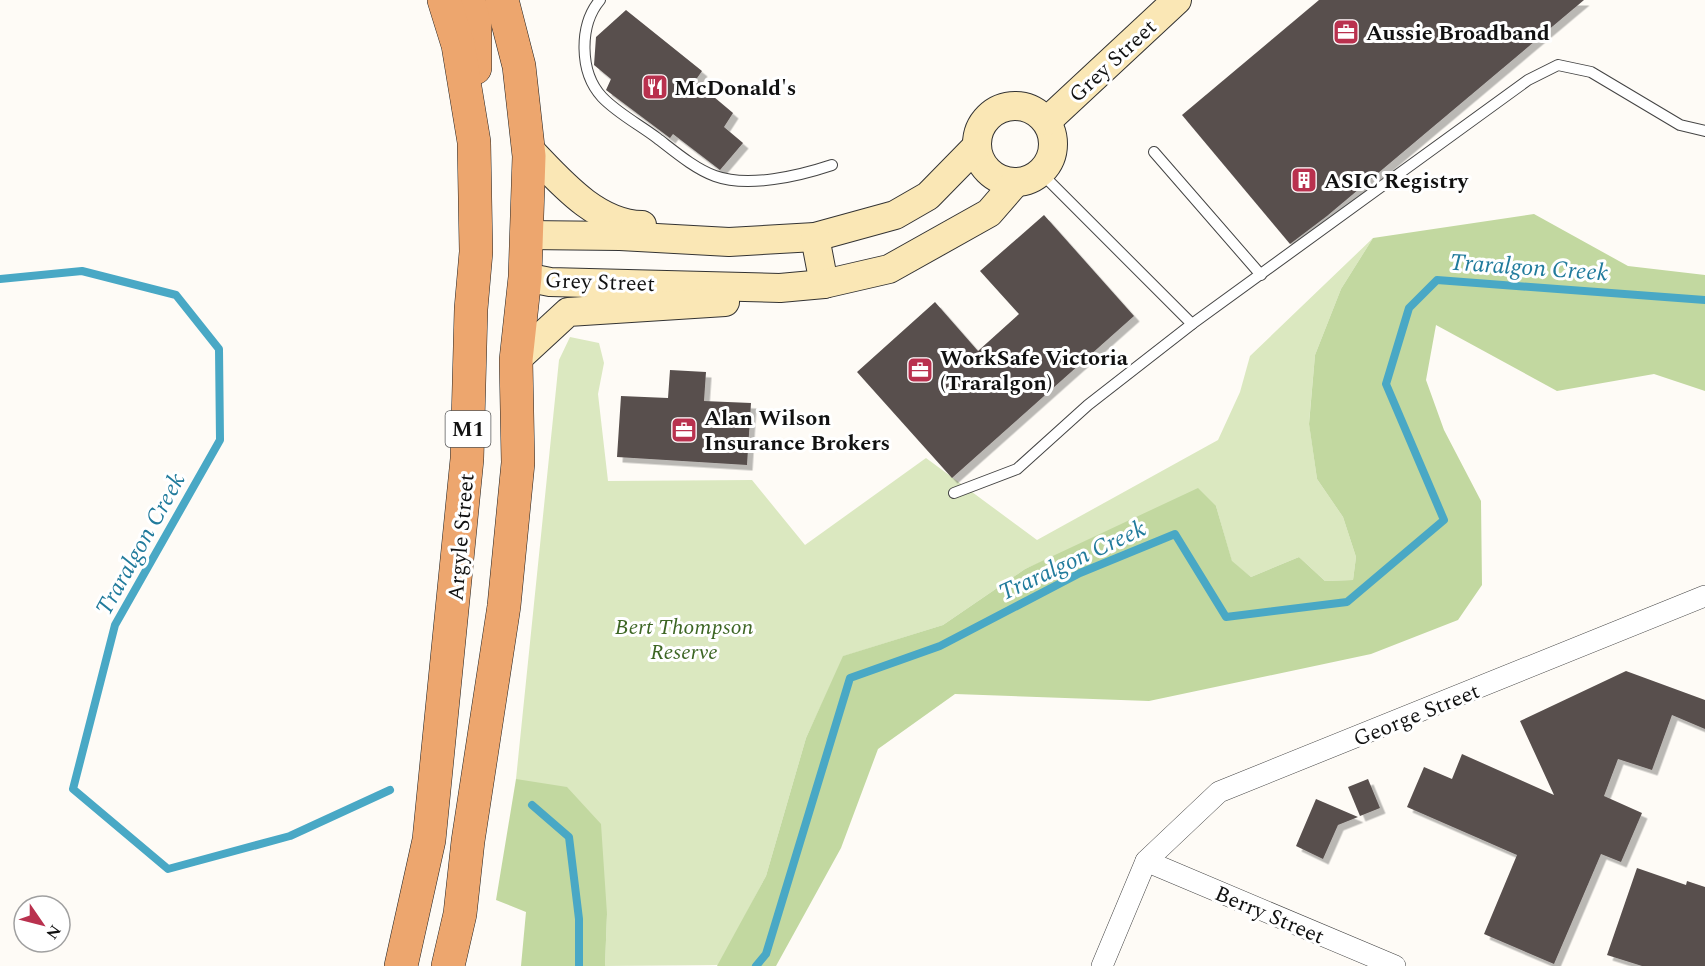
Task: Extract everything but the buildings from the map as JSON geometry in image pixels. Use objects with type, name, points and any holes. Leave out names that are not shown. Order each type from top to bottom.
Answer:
[{"type":"highway","name":"Argyle Street","points":[[401,966],[429,840],[467,459],[471,309],[476,252],[474,142],[458,45],[444,0]]},
{"type":"highway","points":[[468,0],[475,18],[476,42],[469,112]]},
{"type":"highway","name":"M1","points":[[448,966],[460,914],[468,841],[504,606],[518,464],[516,360],[525,277],[528,148],[519,66],[502,0]]},
{"type":"highway","name":"Grey Street","points":[[476,252],[527,235]]},
{"type":"highway","name":"Grey Street","points":[[476,252],[525,277]]},
{"type":"main road","name":"Grey Street","points":[[1047,121],[1178,0]]},
{"type":"main road","points":[[1014,105],[1033,109],[1047,121],[1053,136],[1054,151],[1028,178],[992,175],[983,165],[977,146],[980,128],[988,116],[999,109],[1014,105]]},
{"type":"main road","name":"Grey Street","points":[[527,235],[620,236],[729,242],[815,237],[895,215],[928,196],[977,146]]},
{"type":"main road","points":[[528,148],[565,187],[617,222],[628,225],[745,228],[815,237],[824,284]]},
{"type":"main road","name":"Grey Street","points":[[525,277],[550,282],[780,288],[824,284],[890,269],[989,213],[1028,178]]},
{"type":"main road","points":[[516,360],[568,312],[766,299],[780,288]]},
{"type":"street","name":"George Street","points":[[1146,861],[1219,792],[1705,596]]},
{"type":"street","points":[[1102,966],[1146,861]]},
{"type":"street","name":"Berry Street","points":[[1146,861],[1395,966]]},
{"type":"street","points":[[460,914],[466,966]]},
{"type":"lane","points":[[600,0],[591,11],[585,39],[586,69],[601,97],[678,154],[715,176],[749,180],[800,176],[832,165]]},
{"type":"lane","points":[[954,493],[1017,469],[1088,405],[1192,324],[1528,80],[1558,65],[1591,72],[1680,125],[1705,131]]},
{"type":"lane","points":[[1154,152],[1260,275]]},
{"type":"lane","points":[[1028,178],[1192,324]]},
{"type":"green space","points":[[1534,214],[1628,266],[1705,275],[1705,391],[1654,374],[1557,391],[1436,325],[1426,380],[1444,430],[1481,501],[1482,585],[1458,620],[1371,654],[1149,701],[955,694],[878,749],[841,848],[776,966],[717,966],[766,876],[806,738],[843,656],[943,625],[1025,569],[1198,488],[1216,506],[1232,561],[1251,577],[1299,557],[1325,581],[1353,580],[1356,557],[1343,517],[1317,479],[1309,424],[1315,355],[1341,289],[1373,238]]},
{"type":"green space","name":"Bert Thompson Reserve","points":[[1373,238],[1341,289],[1315,355],[1309,423],[1317,479],[1343,517],[1356,557],[1353,580],[1325,581],[1299,557],[1251,577],[1232,562],[1216,506],[1081,545],[1025,569],[943,625],[844,656],[806,738],[766,876],[719,965],[605,966],[607,914],[516,779],[559,360],[570,337],[599,343],[604,363],[598,394],[608,481],[752,480],[805,545],[926,458],[1037,540],[1218,440],[1240,392],[1250,356]]},
{"type":"green space","points":[[516,779],[567,787],[601,824],[607,914],[605,966],[521,966],[526,912],[496,900]]},
{"type":"waterway","name":"Traralgon Creek","points":[[0,279],[82,271],[176,295],[219,349],[220,440],[115,625],[73,789],[168,869],[290,836],[390,790]]},
{"type":"waterway","name":"Traralgon Creek","points":[[756,966],[766,954],[850,678],[940,646],[1080,573],[1175,534],[1226,617],[1347,602],[1444,520],[1386,384],[1409,308],[1437,280],[1705,300]]},
{"type":"waterway","name":"Traralgon Creek","points":[[532,805],[569,837],[579,919],[579,966]]},
{"type":"place","name":"Aussie Broadband","points":[[1346,32]]},
{"type":"place","name":"McDonald's","points":[[655,87]]},
{"type":"place","name":"ASIC Registry","points":[[1304,180]]},
{"type":"place","name":"WorkSafe Victoria (Traralgon)","points":[[920,370]]},
{"type":"place","name":"Alan Wilson Insurance Brokers","points":[[684,430]]}]
